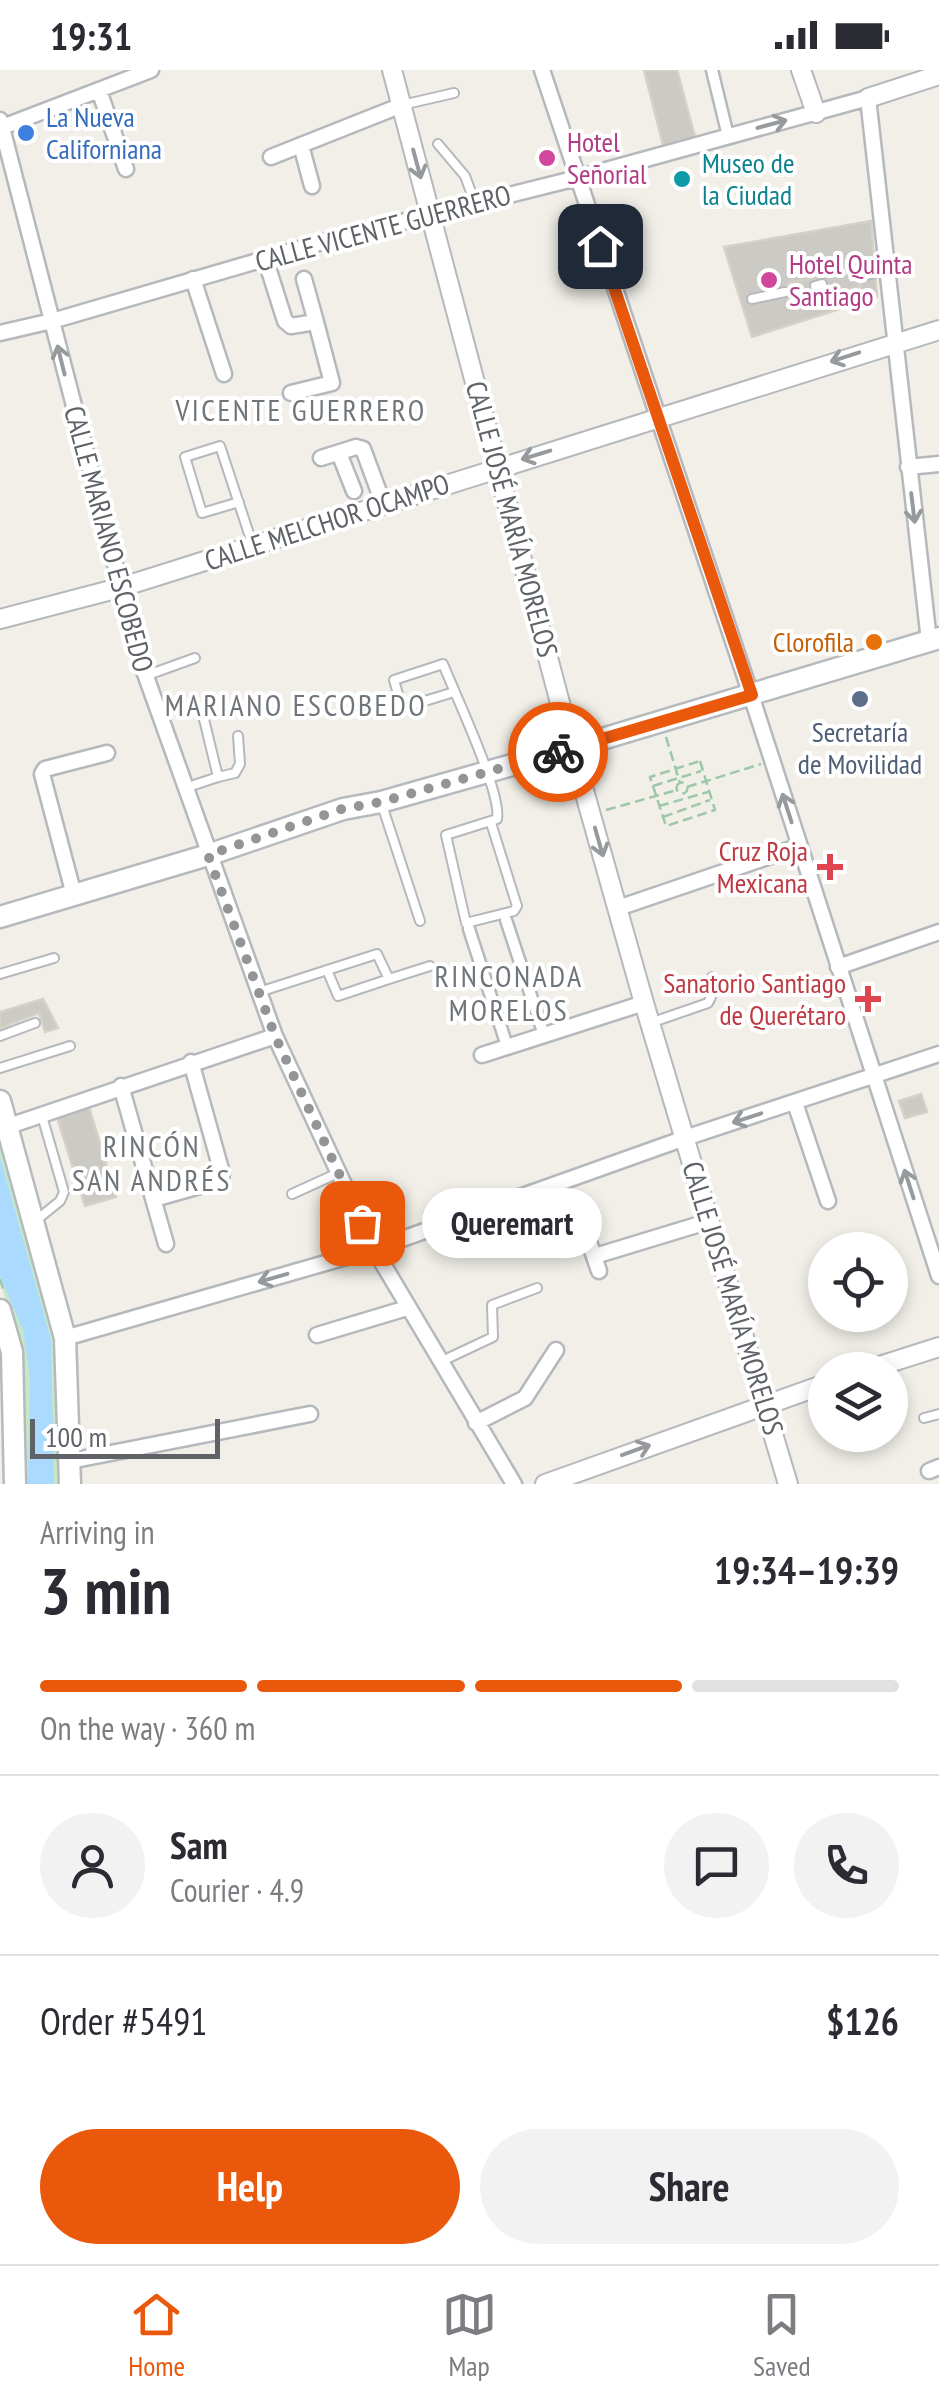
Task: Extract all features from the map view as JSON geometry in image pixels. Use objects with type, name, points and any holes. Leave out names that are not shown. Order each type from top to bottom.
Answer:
[{"type":"main road","points":[[0,917],[208,855],[342,809],[381,802],[572,748],[934,640]]},
{"type":"main road","points":[[0,1101],[65,1338],[70,1484]]},
{"type":"main road","points":[[0,1310],[12,1352],[8,1458],[15,1484]]},
{"type":"street","points":[[1,125],[151,70]]},
{"type":"street","name":"CALLE JOSÉ MARÍA MORELOS","points":[[392,70],[572,748],[788,1484]]},
{"type":"street","points":[[542,70],[752,695],[939,1276]]},
{"type":"street","points":[[712,70],[728,136]]},
{"type":"street","points":[[801,70],[816,113]]},
{"type":"street","name":"CALLE VICENTE GUERRERO","points":[[0,333],[265,258],[816,113],[939,75]]},
{"type":"street","points":[[99,90],[126,169]]},
{"type":"street","points":[[868,98],[908,467],[934,640]]},
{"type":"street","points":[[271,157],[402,105]]},
{"type":"street","name":"CALLE MARIANO ESCOBEDO","points":[[1,125],[145,676],[258,992],[374,1249],[514,1484]]},
{"type":"street","points":[[301,144],[312,186]]},
{"type":"street","points":[[265,258],[285,321],[299,327],[316,322]]},
{"type":"street","points":[[193,279],[224,374]]},
{"type":"street","points":[[290,393],[332,382],[304,279]]},
{"type":"street","name":"CALLE MELCHOR OCAMPO","points":[[0,619],[119,588],[939,330]]},
{"type":"street","points":[[321,458],[356,447],[363,450],[383,504]]},
{"type":"street","points":[[338,453],[354,491]]},
{"type":"street","points":[[908,467],[939,464]]},
{"type":"street","points":[[74,895],[42,774],[45,769],[106,753]]},
{"type":"street","points":[[618,908],[800,846]]},
{"type":"street","points":[[506,920],[544,1036]]},
{"type":"street","points":[[469,929],[507,1046]]},
{"type":"street","points":[[838,967],[939,932]]},
{"type":"street","points":[[482,1055],[644,1003]]},
{"type":"street","points":[[8,1126],[275,1036]]},
{"type":"street","points":[[65,1338],[374,1249],[685,1138],[939,1054]]},
{"type":"street","points":[[154,1199],[221,1180],[191,1062]]},
{"type":"street","points":[[120,1086],[166,1244]]},
{"type":"street","points":[[795,1102],[828,1200]]},
{"type":"street","points":[[587,1236],[597,1263],[710,1220]]},
{"type":"street","points":[[317,1334],[407,1308]]},
{"type":"street","points":[[908,1357],[939,1347]]},
{"type":"street","points":[[476,1423],[525,1398],[556,1350]]},
{"type":"street","points":[[545,1484],[808,1389]]},
{"type":"street","points":[[70,1461],[310,1414]]},
{"type":"lane","points":[[402,105],[454,93]]},
{"type":"lane","points":[[438,144],[465,176],[475,203]]},
{"type":"lane","points":[[858,277],[886,270]]},
{"type":"lane","points":[[752,298],[785,292]]},
{"type":"lane","points":[[239,502],[202,514],[185,456],[220,446],[239,502],[253,546]]},
{"type":"lane","points":[[145,676],[194,658]]},
{"type":"lane","points":[[454,692],[402,708],[394,680],[443,664],[486,772],[499,810],[497,819],[491,823],[446,835],[466,923],[514,911],[517,906],[491,823]]},
{"type":"lane","points":[[202,711],[218,777]]},
{"type":"lane","points":[[185,788],[235,773],[240,764],[238,736]]},
{"type":"lane","points":[[381,802],[420,921]]},
{"type":"lane","points":[[258,992],[377,954],[389,978]]},
{"type":"lane","points":[[0,974],[54,958]]},
{"type":"lane","points":[[327,970],[338,996],[430,966]]},
{"type":"lane","points":[[652,1023],[708,1003],[712,997],[712,977]]},
{"type":"lane","points":[[0,1036],[35,1024]]},
{"type":"lane","points":[[0,1068],[70,1046]]},
{"type":"lane","points":[[34,1222],[60,1201],[64,1192],[42,1116]]},
{"type":"lane","points":[[292,1194],[338,1172]]},
{"type":"lane","points":[[440,1362],[492,1337],[492,1306],[536,1288]]},
{"type":"lane","points":[[924,1418],[939,1414]]},
{"type":"path","points":[[662,722],[679,781],[677,790]]},
{"type":"path","points":[[679,781],[688,786],[772,760]]},
{"type":"path","points":[[700,761],[715,810],[666,826],[650,777],[676,769],[700,761]]},
{"type":"path","points":[[653,786],[703,771]]},
{"type":"path","points":[[684,796],[688,786]]},
{"type":"path","points":[[591,815],[677,790]]},
{"type":"path","points":[[677,790],[684,796],[691,818]]},
{"type":"path","points":[[660,806],[684,796],[709,792]]},
{"type":"path","points":[[662,817],[714,801]]},
{"type":"green space","points":[[0,1139],[60,1351],[59,1484],[23,1484],[19,1349],[0,1279]]},
{"type":"water","points":[[0,1157],[51,1340],[54,1484],[28,1484],[30,1377],[23,1330],[0,1276]]},
{"type":"building","points":[[644,70],[677,70],[695,137],[663,145]]},
{"type":"building","name":"Hotel Quinta Santiago","points":[[871,221],[877,297],[752,337],[724,247]],"holes":[[[857,268],[860,287],[823,296],[821,275]],[[813,278],[815,288],[786,297],[784,287]]]},
{"type":"building","points":[[857,268],[860,287],[823,296],[821,275]]},
{"type":"building","points":[[813,278],[815,288],[786,297],[784,287]]},
{"type":"building","points":[[43,999],[58,1028],[45,1032],[39,1013],[0,1028],[0,1012]]},
{"type":"building","points":[[921,1094],[927,1112],[905,1118],[899,1101]]},
{"type":"building","points":[[89,1107],[116,1197],[85,1206],[57,1117]]},
{"type":"way so far","points":[[362,1223],[275,1036],[208,855],[342,809],[381,802],[558,752]]},
{"type":"place","name":"La Nueva Californiana","points":[[26,133]]},
{"type":"place","name":"Hotel Señorial","points":[[547,158]]},
{"type":"place","name":"Museo de la Ciudad","points":[[682,179]]},
{"type":"place","name":"Hotel Quinta Santiago","points":[[769,280]]},
{"type":"place","name":"Clorofila","points":[[874,642]]},
{"type":"place","name":"Secretaría de Movilidad","points":[[860,699]]},
{"type":"place","name":"Cruz Roja Mexicana","points":[[830,867]]},
{"type":"place","name":"Sanatorio Santiago de Querétaro","points":[[868,999]]},
{"type":"place","name":"Queremart","points":[[362,1223]]},
{"type":"district","name":"VICENTE GUERRERO","points":[[301,411]]},
{"type":"district","name":"MARIANO ESCOBEDO","points":[[296,706]]},
{"type":"district","name":"RINCONADA MORELOS","points":[[509,994]]},
{"type":"district","name":"RINCÓN SAN ANDRÉS","points":[[152,1164]]},
{"type":"route","points":[[558,752],[752,695],[600,246]]}]
